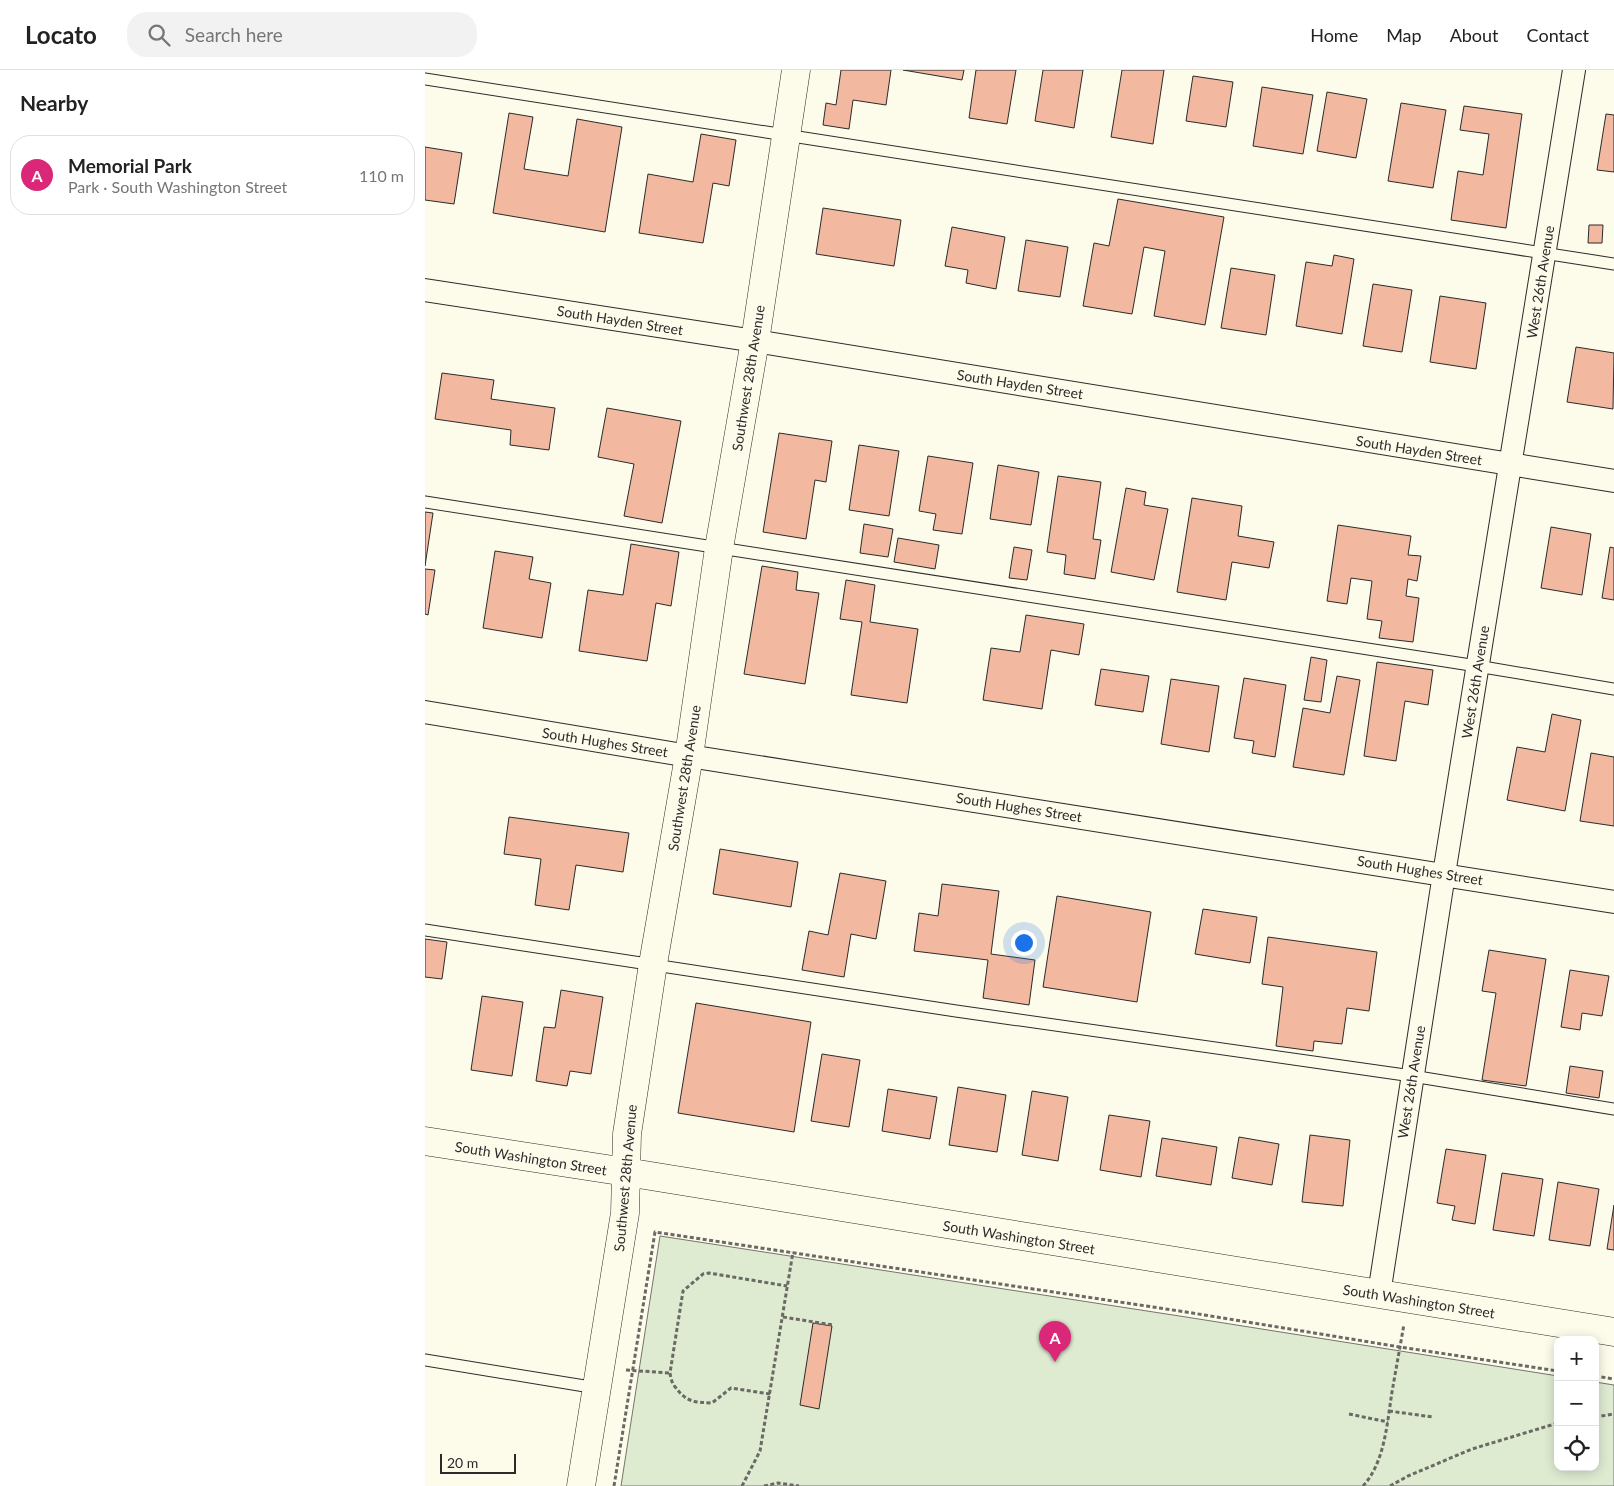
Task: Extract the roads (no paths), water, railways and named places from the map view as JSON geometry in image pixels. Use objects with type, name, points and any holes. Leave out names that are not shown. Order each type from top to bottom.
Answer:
[{"type":"main road","name":"Southwest 28th Avenue","points":[[581,1486],[625,1213],[627,1134],[653,964],[689,756],[719,548],[755,341],[796,70]]},
{"type":"main road","name":"South Washington Street","points":[[425,1141],[1614,1332]]},
{"type":"street","name":"West 26th Avenue","points":[[1379,1294],[1477,666],[1574,70]]},
{"type":"street","name":"South Hayden Street","points":[[425,290],[755,341],[1614,481]]},
{"type":"street","name":"South Hughes Street","points":[[425,712],[689,756],[1614,902]]},
{"type":"lane","points":[[425,79],[1614,264]]},
{"type":"lane","points":[[425,502],[1614,688]]},
{"type":"lane","points":[[425,930],[956,1011],[1412,1076],[1614,1109]]},
{"type":"lane","points":[[425,1360],[597,1388]]},
{"type":"place","name":"Memorial Park","points":[[1055,1362]]}]
